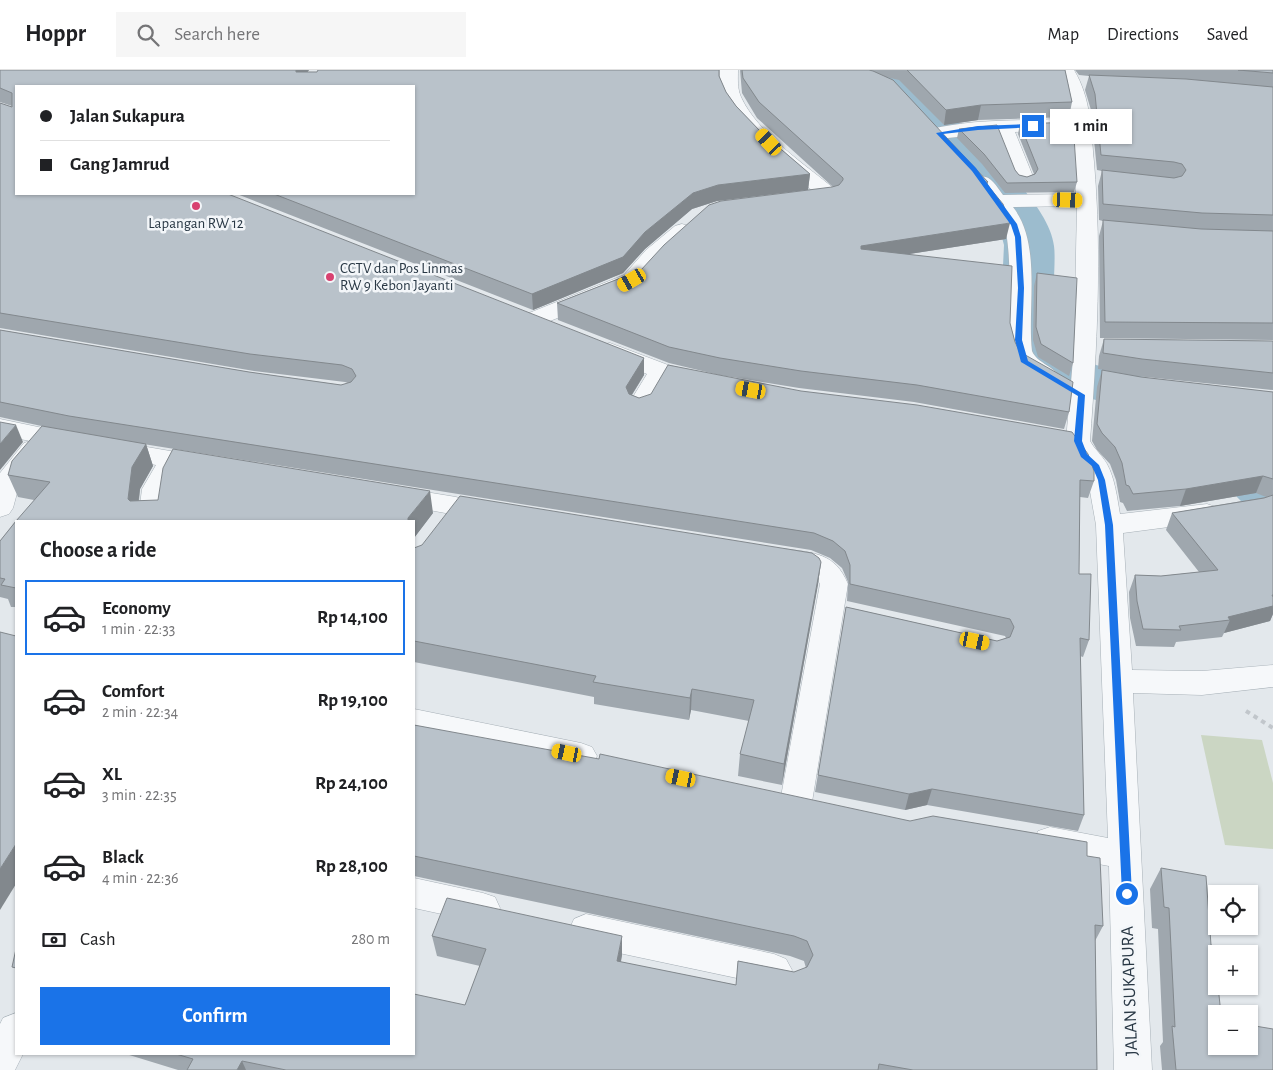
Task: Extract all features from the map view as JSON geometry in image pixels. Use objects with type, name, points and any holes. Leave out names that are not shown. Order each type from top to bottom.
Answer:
[{"type":"street","points":[[729,70],[731,95],[740,111],[769,142],[830,195],[783,201]]},
{"type":"street","points":[[1075,78],[1081,124],[1095,178],[1087,200],[1097,228],[1096,347],[1086,383],[1025,362],[1019,340],[1021,288],[1018,237],[1014,224],[1004,200],[938,130],[1081,124]]},
{"type":"street","points":[[1003,127],[1024,179]]},
{"type":"street","points":[[1004,200],[1087,200]]},
{"type":"street","points":[[560,331],[523,316],[615,288],[632,280],[654,255],[694,220]]},
{"type":"street","points":[[587,342],[661,371],[720,384]]},
{"type":"street","points":[[640,404],[661,371]]},
{"type":"street","name":"JALAN SUKAPURA","points":[[1086,383],[1070,440],[1095,465],[1102,480],[1109,525],[1118,680],[1133,1070]]},
{"type":"street","points":[[0,427],[230,469]]},
{"type":"street","points":[[0,508],[8,480],[44,436]]},
{"type":"street","points":[[151,520],[155,489],[172,459]]},
{"type":"street","points":[[368,491],[484,510]]},
{"type":"street","points":[[438,529],[456,506]]},
{"type":"street","points":[[1109,525],[1231,509]]},
{"type":"street","points":[[764,556],[811,562],[829,571],[834,584],[795,802]]},
{"type":"street","points":[[830,609],[859,616]]},
{"type":"street","points":[[1118,680],[1202,683],[1273,676]]},
{"type":"street","points":[[415,721],[605,762]]},
{"type":"street","points":[[1022,836],[1125,855]]},
{"type":"street","points":[[415,893],[510,914]]},
{"type":"street","points":[[558,924],[790,974]]},
{"type":"street","points":[[0,1062],[15,1032]]},
{"type":"green space","points":[[1201,735],[1262,740],[1273,783],[1273,849],[1225,845]]},
{"type":"building","points":[[0,70],[296,70],[296,72],[317,72],[318,70],[719,70],[719,76],[726,92],[736,106],[761,132],[810,174],[718,185],[693,193],[645,232],[623,257],[532,294],[277,195],[415,195],[415,85],[15,85],[15,195],[231,195],[644,358],[626,387],[629,394],[639,398],[651,394],[668,365],[801,391],[917,405],[1072,432],[1088,454],[1094,471],[1094,481],[1080,480],[1079,574],[1091,574],[1089,640],[1080,638],[1084,815],[932,789],[909,794],[818,775],[846,607],[997,641],[1010,637],[1014,627],[1010,619],[850,584],[850,565],[845,551],[833,541],[814,533],[69,416],[0,402],[0,330],[249,372],[341,385],[351,382],[356,376],[352,369],[342,365],[250,354],[0,313],[0,103],[12,107],[12,93],[0,88]]},
{"type":"building","points":[[742,70],[869,70],[893,80],[988,182],[985,182],[1003,204],[1010,223],[861,246],[861,249],[1012,266],[1010,323],[1015,342],[1020,352],[1073,382],[1069,412],[917,385],[801,371],[720,358],[669,347],[557,303],[641,270],[664,245],[709,205],[721,201],[832,187],[839,185],[843,180],[759,102],[743,78]]},
{"type":"building","points":[[907,70],[1065,70],[1072,102],[981,105],[946,110]]},
{"type":"building","points":[[1238,70],[1273,70],[1273,73]]},
{"type":"building","points":[[1089,75],[1186,79],[1273,87],[1273,215],[1202,213],[1103,204],[1102,170],[1174,178],[1182,176],[1186,170],[1182,164],[1174,162],[1101,155],[1095,94]]},
{"type":"building","points":[[1073,122],[1077,182],[1007,183],[984,154],[959,129],[997,125],[1015,170],[1019,175],[1027,177],[1035,174],[1038,169],[1020,124]]},
{"type":"building","points":[[1103,220],[1201,229],[1273,231],[1273,323],[1105,322]]},
{"type":"building","points":[[1037,273],[1077,278],[1073,363],[1041,344],[1036,327]]},
{"type":"building","points":[[1104,339],[1273,341],[1273,373],[1103,353]]},
{"type":"building","points":[[1102,370],[1141,377],[1273,392],[1273,479],[1263,476],[1186,489],[1133,494],[1129,486],[1126,485],[1122,463],[1115,447],[1102,433],[1097,424]]},
{"type":"building","points":[[0,422],[16,425],[0,444]]},
{"type":"building","points":[[42,426],[146,444],[132,467],[128,499],[130,501],[158,500],[163,468],[173,449],[430,491],[408,520],[17,520],[50,482],[8,475],[12,461]]},
{"type":"building","points":[[1273,495],[1273,606],[1228,617],[1230,620],[1179,626],[1181,630],[1143,629],[1137,601],[1135,575],[1161,576],[1218,570],[1172,513]]},
{"type":"building","points":[[460,496],[812,553],[821,562],[784,764],[740,754],[754,700],[692,689],[690,698],[593,682],[596,676],[415,641],[415,548],[422,545]]},
{"type":"building","points":[[15,522],[15,588],[1,585],[5,579],[0,578],[0,541]]},
{"type":"building","points":[[0,632],[15,636],[15,846],[0,869]]},
{"type":"building","points":[[415,725],[599,759],[600,754],[910,821],[933,816],[1087,842],[1087,856],[1100,858],[1103,926],[1095,925],[1097,1070],[913,1070],[879,1064],[878,1070],[286,1070],[242,1061],[237,1070],[187,1070],[193,1059],[179,1055],[415,1055],[415,994],[465,1005],[486,949],[432,936],[447,898],[622,936],[617,961],[736,985],[738,961],[794,972],[807,967],[813,955],[807,941],[794,936],[415,856]]},
{"type":"building","points":[[1161,868],[1206,876],[1208,935],[1210,935],[1211,945],[1208,945],[1208,995],[1219,995],[1220,1005],[1208,1005],[1208,1055],[1258,1055],[1258,1026],[1273,1029],[1273,1070],[1176,1070],[1172,1026],[1175,1027],[1169,908],[1164,907]]},
{"type":"building","points":[[15,954],[15,968],[12,967]]},
{"type":"waterway","points":[[832,70],[899,82],[936,125],[991,181],[1016,213],[1029,245],[1027,329],[1029,346],[1039,360],[1059,371],[1078,378],[1234,418],[1243,423],[1250,430],[1249,465],[1259,482],[1273,496]]},
{"type":"place","name":"Lapangan RW 12","points":[[196,206]]},
{"type":"place","name":"CCTV dan Pos Linmas RW 9 Kebon Jayanti","points":[[330,277]]},
{"type":"route","points":[[1033,126],[978,128],[938,133],[974,169],[1014,224],[1018,237],[1021,288],[1019,340],[1020,351],[1025,362],[1082,395],[1078,441],[1084,455],[1095,465],[1102,480],[1109,525],[1127,894]]}]
